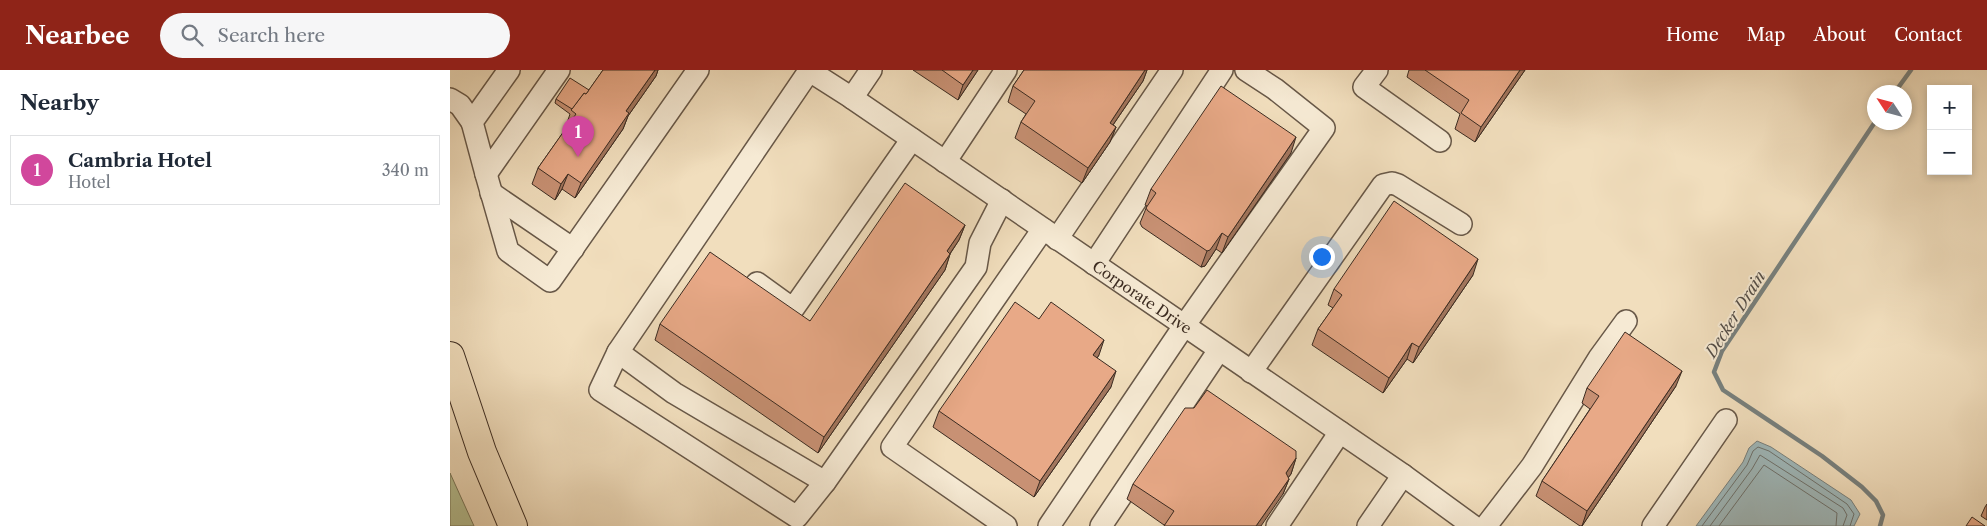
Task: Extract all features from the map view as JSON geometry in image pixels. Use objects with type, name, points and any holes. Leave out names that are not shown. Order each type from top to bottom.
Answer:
[{"type":"highway","points":[[450,356],[482,452],[513,526]]},
{"type":"street","points":[[488,183],[560,70]]},
{"type":"street","points":[[450,99],[460,105],[472,122],[508,251],[550,281],[698,70]]},
{"type":"street","points":[[808,70],[618,352],[600,390],[797,517],[825,482],[976,267],[980,243],[1002,200]]},
{"type":"street","name":"Corporate Drive","points":[[808,70],[1002,200],[1473,525]]},
{"type":"street","points":[[852,98],[871,70]]},
{"type":"street","points":[[945,162],[1006,70]]},
{"type":"street","points":[[1006,526],[892,447],[1172,70]]},
{"type":"street","points":[[1094,264],[1222,70]]},
{"type":"street","points":[[1049,526],[1184,326],[1324,128],[1275,89],[1246,70]]},
{"type":"street","points":[[1376,70],[1364,87],[1440,141]]},
{"type":"street","points":[[472,122],[501,73]]},
{"type":"street","points":[[756,283],[793,309],[912,139]]},
{"type":"street","points":[[488,183],[573,248]]},
{"type":"street","points":[[1251,372],[1384,185],[1392,183],[1398,185],[1461,224]]},
{"type":"street","points":[[1473,525],[1532,466],[1599,358],[1626,321]]},
{"type":"street","points":[[1102,526],[1219,350]]},
{"type":"street","points":[[618,352],[674,393],[825,482]]},
{"type":"street","points":[[1653,526],[1726,420]]},
{"type":"street","points":[[1277,526],[1340,432]]},
{"type":"street","points":[[1368,526],[1403,475]]},
{"type":"green space","points":[[450,473],[474,526],[450,526]]},
{"type":"water","points":[[1757,441],[1771,447],[1851,500],[1860,514],[1854,526],[1696,526],[1743,462],[1749,448]]},
{"type":"building","points":[[603,70],[655,70],[626,111],[629,113],[581,183],[568,174],[561,184],[538,168],[576,114],[571,110],[584,93],[586,94]]},
{"type":"building","points":[[942,70],[973,70],[963,85]]},
{"type":"building","points":[[1024,70],[1145,70],[1110,123],[1116,127],[1088,168],[1021,122],[1035,101],[1013,86]]},
{"type":"building","points":[[1425,70],[1520,70],[1481,127],[1461,113],[1469,100]]},
{"type":"building","points":[[570,78],[589,90],[586,94],[584,93],[572,109],[556,99]]},
{"type":"building","points":[[1221,86],[1296,137],[1228,237],[1222,233],[1210,250],[1207,251],[1146,208],[1156,193],[1151,189]]},
{"type":"building","points":[[905,183],[965,225],[947,251],[950,254],[824,437],[660,324],[710,252],[810,321]]},
{"type":"building","points":[[1394,201],[1478,259],[1419,347],[1412,343],[1389,378],[1318,329],[1342,295],[1334,289]]},
{"type":"building","points":[[1015,302],[1039,319],[1051,302],[1104,340],[1093,355],[1116,371],[1040,481],[939,411]]},
{"type":"building","points":[[1625,332],[1682,371],[1587,511],[1542,481],[1599,396],[1587,388]]},
{"type":"building","points":[[1207,390],[1296,451],[1296,458],[1286,473],[1289,479],[1256,526],[1164,526],[1174,511],[1133,484],[1185,408],[1194,408]]},
{"type":"building","points":[[1972,517],[1985,526],[1966,526]]},
{"type":"waterway","name":"Decker Drain","points":[[1900,85],[1911,70]]},
{"type":"waterway","name":"Decker Drain","points":[[1870,130],[1722,351],[1714,372],[1723,390],[1822,456],[1862,487],[1876,501],[1883,515],[1880,526]]},
{"type":"place","name":"Cambria Hotel","points":[[578,157]]}]
